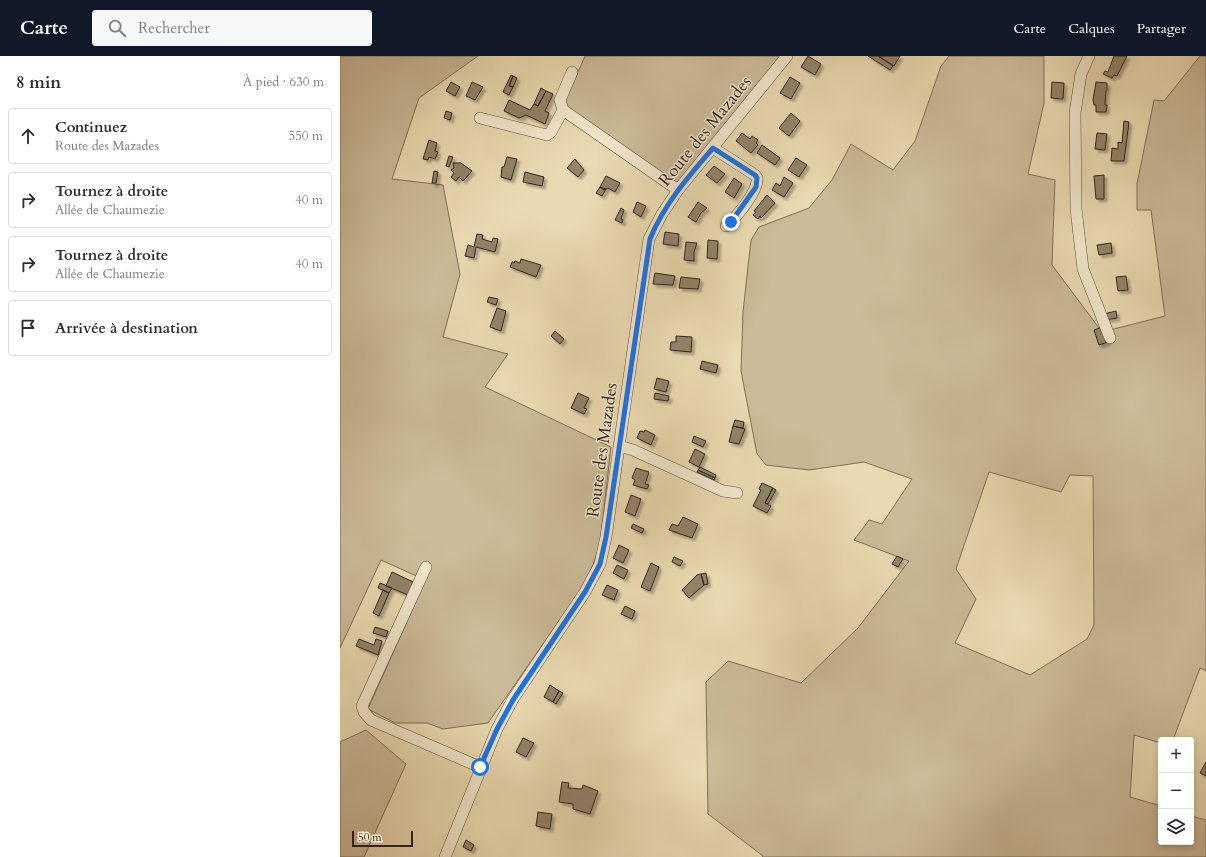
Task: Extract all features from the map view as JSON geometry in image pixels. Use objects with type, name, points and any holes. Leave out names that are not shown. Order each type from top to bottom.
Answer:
[{"type":"street","name":"Route des Mazades","points":[[445,857],[480,767],[497,729],[513,700],[585,592],[600,564],[606,537],[650,239],[662,214],[678,190],[788,56]]},
{"type":"street","points":[[1089,56],[1081,74],[1075,113],[1076,209],[1083,269],[1110,338]]},
{"type":"street","points":[[480,118],[547,135],[551,132],[562,110],[560,100],[572,72]]},
{"type":"street","points":[[562,110],[678,190]]},
{"type":"street","points":[[713,148],[755,175],[757,178],[756,187],[736,217],[726,226]]},
{"type":"street","points":[[619,446],[633,450],[723,490],[737,493]]},
{"type":"street","points":[[426,567],[362,706],[364,712],[371,720],[480,767]]},
{"type":"shaded area","points":[[340,56],[478,56],[419,98],[392,179],[443,185],[460,274],[443,337],[508,354],[485,387],[611,447],[600,544],[593,565],[582,588],[488,723],[443,729],[427,723],[395,723],[368,709],[414,606],[423,579],[381,560],[340,648]]},
{"type":"shaded area","points":[[585,56],[780,56],[676,184],[567,107],[565,102]]},
{"type":"shaded area","points":[[949,56],[1044,56],[1044,103],[1028,174],[1055,180],[1052,265],[1102,332],[1165,316],[1151,210],[1137,210],[1137,184],[1154,100],[1164,101],[1200,56],[1206,56],[1206,671],[1200,668],[1174,737],[1158,737],[1158,742],[1134,735],[1130,797],[1158,805],[1158,845],[1194,845],[1194,817],[1206,820],[1206,857],[762,857],[763,856],[708,814],[706,682],[728,661],[801,683],[858,628],[909,561],[854,540],[869,520],[882,524],[912,479],[864,462],[809,470],[766,465],[757,454],[741,371],[743,312],[751,240],[759,227],[809,208],[832,180],[851,144],[893,170],[915,141],[941,66]],"holes":[[[989,472],[1061,492],[1070,475],[1093,476],[1094,625],[1087,639],[1030,675],[955,643],[976,599],[956,569]]]},
{"type":"shaded area","points":[[366,730],[406,764],[364,857],[340,857],[340,742]]},
{"type":"building","points":[[808,56],[821,64],[815,75],[801,67]]},
{"type":"building","points":[[868,56],[878,56],[893,66],[890,70]]},
{"type":"building","points":[[878,56],[900,56],[894,66]]},
{"type":"building","points":[[1114,56],[1127,56],[1117,76],[1114,75],[1112,78],[1103,74],[1105,71],[1108,72]]},
{"type":"building","points":[[511,75],[513,76],[509,86],[513,87],[509,95],[503,92]]},
{"type":"building","points":[[513,76],[517,78],[513,87],[509,86]]},
{"type":"building","points":[[790,77],[800,83],[791,99],[780,93]]},
{"type":"building","points":[[451,82],[460,87],[455,96],[446,91]]},
{"type":"building","points":[[472,82],[483,87],[475,100],[466,96]]},
{"type":"building","points":[[1052,82],[1064,83],[1063,99],[1051,98]]},
{"type":"building","points":[[1096,82],[1107,83],[1105,105],[1107,105],[1106,112],[1096,112],[1096,105],[1094,105],[1093,100]]},
{"type":"building","points":[[541,88],[546,91],[538,106],[534,104]]},
{"type":"building","points":[[546,91],[553,94],[545,111],[549,113],[545,124],[526,115],[519,118],[504,111],[509,100],[530,110],[534,104],[538,106]]},
{"type":"building","points":[[446,111],[452,113],[450,120],[444,118]]},
{"type":"building","points":[[791,113],[800,121],[789,136],[779,128]]},
{"type":"building","points":[[1124,121],[1129,122],[1124,161],[1111,161],[1112,148],[1118,149],[1118,142],[1122,143]]},
{"type":"building","points":[[742,133],[750,139],[752,136],[758,140],[756,143],[758,145],[751,153],[736,141]]},
{"type":"building","points":[[1097,133],[1107,134],[1105,150],[1095,149]]},
{"type":"building","points":[[429,140],[437,143],[435,151],[438,152],[435,159],[429,157],[428,160],[423,159]]},
{"type":"building","points":[[762,145],[780,158],[775,165],[757,153]]},
{"type":"building","points":[[449,156],[453,157],[449,167],[446,166]]},
{"type":"building","points":[[507,157],[517,159],[511,180],[501,177],[502,167],[504,167]]},
{"type":"building","points":[[796,158],[807,165],[799,177],[788,170]]},
{"type":"building","points":[[575,159],[584,170],[578,177],[567,168]]},
{"type":"building","points":[[453,163],[461,163],[472,171],[463,181],[459,177],[456,181],[451,177],[454,173],[451,170],[454,168]]},
{"type":"building","points":[[714,166],[725,174],[717,183],[706,175]]},
{"type":"building","points":[[434,171],[438,172],[436,183],[432,183]]},
{"type":"building","points":[[525,172],[544,177],[542,186],[523,182]]},
{"type":"building","points":[[1104,175],[1104,199],[1096,199],[1094,176]]},
{"type":"building","points":[[606,176],[620,183],[615,192],[608,188],[604,190],[600,187]]},
{"type":"building","points":[[784,177],[793,183],[784,197],[772,190],[776,183],[780,186]]},
{"type":"building","points":[[734,178],[742,184],[734,198],[725,192]]},
{"type":"building","points":[[600,187],[606,189],[602,196],[596,193]]},
{"type":"building","points":[[767,195],[775,203],[761,218],[760,216],[758,219],[753,215],[756,212],[754,211]]},
{"type":"building","points":[[637,202],[646,206],[641,217],[633,212]]},
{"type":"building","points":[[698,202],[707,208],[701,213],[696,222],[688,217]]},
{"type":"building","points":[[621,208],[624,210],[621,219],[623,220],[622,223],[615,220]]},
{"type":"building","points":[[665,232],[679,234],[678,246],[663,244]]},
{"type":"building","points":[[477,234],[483,235],[482,239],[492,242],[493,238],[498,239],[495,252],[476,247],[474,258],[465,256],[468,245],[474,247]]},
{"type":"building","points":[[708,240],[718,241],[717,259],[707,258]]},
{"type":"building","points":[[686,242],[697,243],[694,252],[694,261],[684,260]]},
{"type":"building","points":[[1111,243],[1112,253],[1099,255],[1097,245]]},
{"type":"building","points":[[521,259],[541,265],[536,277],[510,267],[512,262],[514,263],[515,261],[520,263]]},
{"type":"building","points":[[655,273],[675,276],[673,285],[653,284]]},
{"type":"building","points":[[1126,276],[1128,290],[1118,291],[1116,277]]},
{"type":"building","points":[[681,277],[700,279],[698,289],[679,288]]},
{"type":"building","points":[[489,297],[498,299],[496,305],[487,302]]},
{"type":"building","points":[[497,308],[506,311],[501,331],[490,327]]},
{"type":"building","points":[[1116,311],[1117,318],[1105,320],[1104,314]]},
{"type":"building","points":[[1102,327],[1108,342],[1099,345],[1094,330]]},
{"type":"building","points":[[555,331],[564,339],[560,344],[551,336]]},
{"type":"building","points":[[676,336],[692,337],[691,352],[670,350],[671,342],[676,342]]},
{"type":"building","points":[[702,361],[718,365],[716,373],[700,369]]},
{"type":"building","points":[[657,378],[669,381],[666,392],[654,389]]},
{"type":"building","points":[[578,393],[589,398],[584,408],[587,409],[584,414],[571,408]]},
{"type":"building","points":[[655,393],[669,396],[668,401],[654,399]]},
{"type":"building","points":[[735,420],[744,422],[743,428],[733,426]]},
{"type":"building","points":[[733,426],[745,429],[739,444],[729,442]]},
{"type":"building","points":[[645,430],[655,435],[651,445],[637,438],[640,431],[644,432]]},
{"type":"building","points":[[694,436],[706,441],[703,447],[692,442]]},
{"type":"building","points":[[695,449],[705,454],[699,467],[689,462]]},
{"type":"building","points":[[700,467],[716,475],[715,478],[698,470]]},
{"type":"building","points":[[636,468],[649,472],[645,484],[649,485],[647,489],[633,485],[635,480],[632,478]]},
{"type":"building","points":[[698,470],[715,478],[714,480],[697,472]]},
{"type":"building","points":[[762,483],[773,488],[765,503],[771,506],[767,513],[753,506],[761,490],[759,489]]},
{"type":"building","points":[[773,488],[776,490],[768,504],[765,503]]},
{"type":"building","points":[[631,495],[641,499],[635,516],[625,512]]},
{"type":"building","points":[[683,517],[698,524],[692,538],[669,530],[672,524],[678,526]]},
{"type":"building","points":[[633,524],[644,529],[642,533],[631,528]]},
{"type":"building","points":[[619,545],[629,550],[623,563],[613,558]]},
{"type":"building","points":[[897,556],[903,559],[898,567],[892,564]]},
{"type":"building","points":[[674,557],[683,561],[680,566],[672,562]]},
{"type":"building","points":[[651,563],[659,567],[650,591],[641,587]]},
{"type":"building","points":[[617,565],[628,570],[624,579],[613,573]]},
{"type":"building","points":[[392,572],[413,582],[408,595],[386,586]]},
{"type":"building","points":[[706,573],[708,584],[704,585],[701,574]]},
{"type":"building","points":[[701,574],[704,585],[689,598],[682,590],[697,575]]},
{"type":"building","points":[[380,583],[392,588],[389,593],[378,588]]},
{"type":"building","points":[[607,585],[618,590],[614,600],[602,595]]},
{"type":"building","points":[[383,590],[389,593],[379,616],[373,613]]},
{"type":"building","points":[[625,606],[635,611],[632,619],[621,614]]},
{"type":"building","points":[[375,627],[388,631],[386,637],[373,633]]},
{"type":"building","points":[[359,639],[374,645],[376,639],[382,641],[378,655],[356,646]]},
{"type":"building","points":[[550,685],[559,691],[553,702],[544,697]]},
{"type":"building","points":[[559,691],[563,693],[556,704],[553,702]]},
{"type":"building","points":[[523,738],[534,743],[526,757],[516,752]]},
{"type":"building","points":[[1206,762],[1206,776],[1200,773]]},
{"type":"building","points":[[562,782],[569,783],[568,788],[582,789],[583,785],[598,791],[590,814],[573,809],[573,804],[559,802]]},
{"type":"building","points":[[538,812],[552,814],[550,829],[536,826]]},
{"type":"building","points":[[466,840],[474,845],[471,851],[463,847]]},
{"type":"route","points":[[480,767],[497,729],[513,700],[585,592],[600,564],[606,537],[612,488],[650,239],[655,226],[678,190],[713,148],[755,175],[758,182],[736,217],[731,222]]}]
